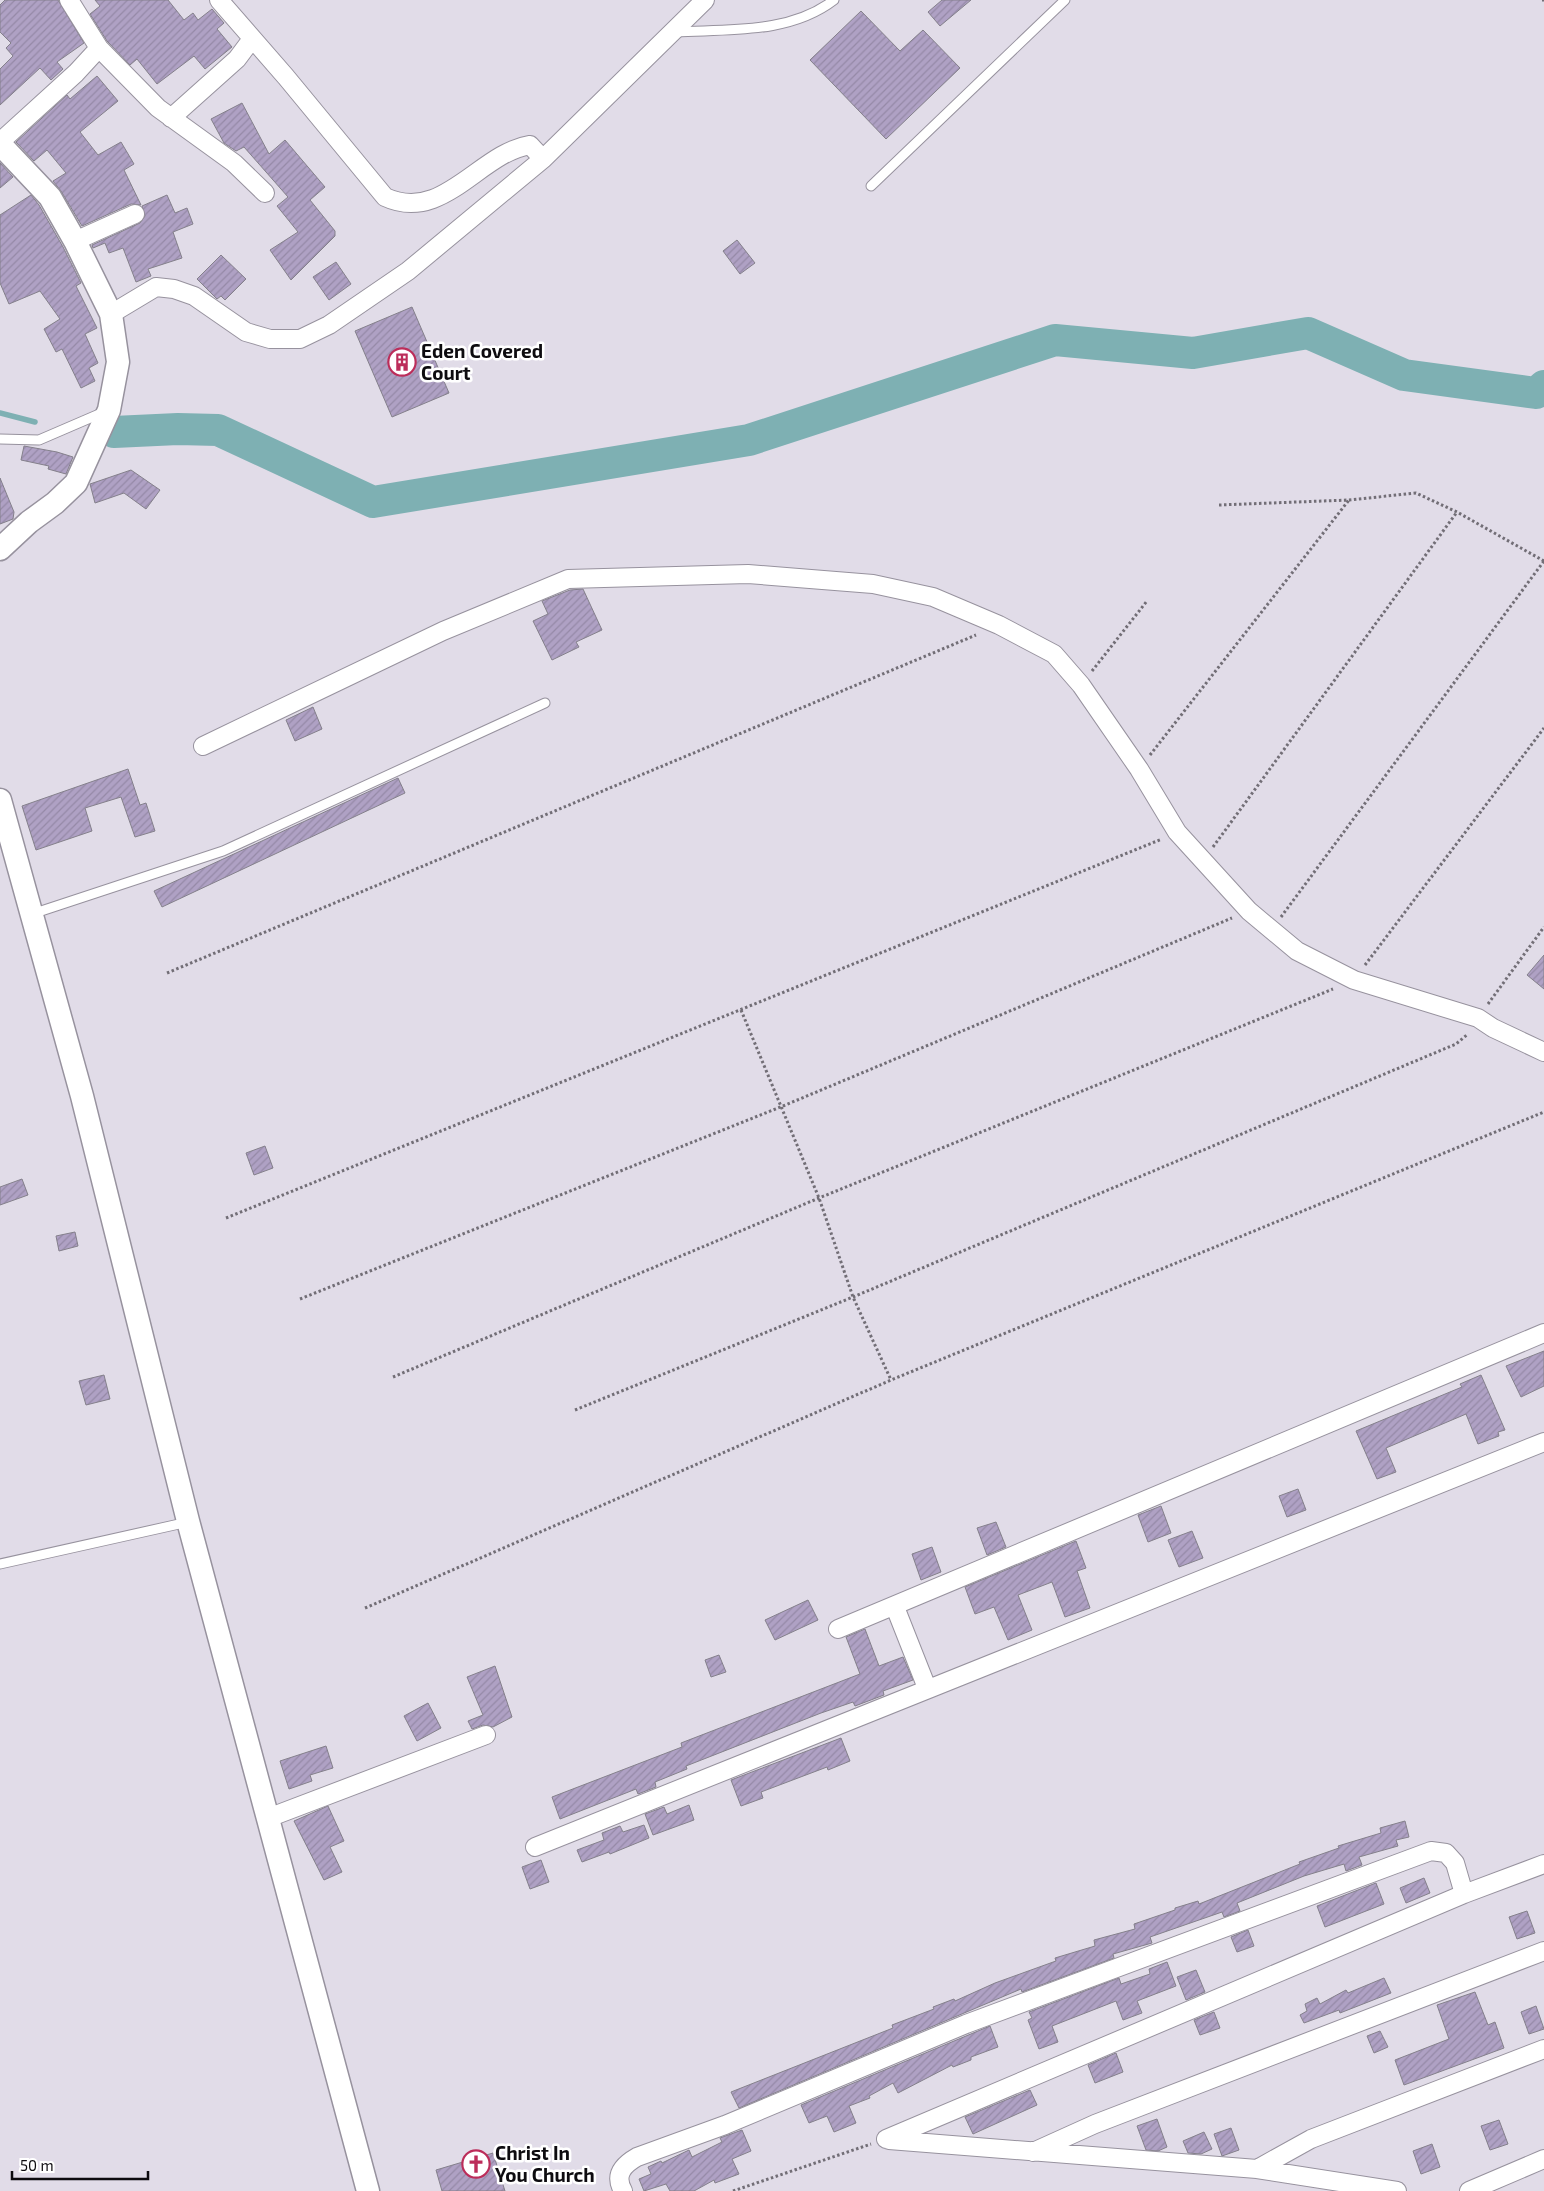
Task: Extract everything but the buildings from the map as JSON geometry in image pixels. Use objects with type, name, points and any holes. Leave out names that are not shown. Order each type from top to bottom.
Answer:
[{"type":"street","points":[[69,0],[98,48],[171,118],[234,163],[265,193]]},
{"type":"street","points":[[219,0],[385,198],[395,202],[430,202],[513,148],[530,145],[543,159]]},
{"type":"street","points":[[111,314],[156,287],[174,289],[194,296],[246,332],[270,339],[300,339],[329,325],[408,271],[543,159],[705,0]]},
{"type":"street","points":[[171,118],[237,58],[252,39]]},
{"type":"street","points":[[0,549],[28,522],[55,503],[76,483],[109,410],[118,362],[111,314],[75,241],[50,198],[0,143],[76,73],[98,48]]},
{"type":"street","points":[[75,241],[135,214]]},
{"type":"street","points":[[203,746],[443,630],[568,579],[748,574],[873,584],[933,597],[999,625],[1054,654],[1081,685],[1139,770],[1177,832],[1204,859],[1249,911],[1270,931],[1297,951],[1354,980],[1478,1018],[1493,1028],[1544,1052]]},
{"type":"street","points":[[0,800],[82,1096],[188,1522],[368,2191]]},
{"type":"street","points":[[838,1629],[895,1607],[1544,1333]]},
{"type":"street","points":[[534,1847],[1544,1442]]},
{"type":"street","points":[[895,1607],[927,1688]]},
{"type":"street","points":[[268,1818],[486,1736]]},
{"type":"street","points":[[623,2191],[620,2174],[624,2165],[637,2157],[725,2125],[966,2024],[1431,1851],[1446,1853],[1455,1864],[1464,1894]]},
{"type":"street","points":[[886,2140],[1464,1894],[1544,1864]]},
{"type":"street","points":[[1032,2152],[1095,2124],[1544,1951]]},
{"type":"street","points":[[1257,2170],[1311,2139],[1544,2048]]},
{"type":"street","points":[[886,2140],[1257,2170],[1397,2191]]},
{"type":"street","points":[[1469,2191],[1544,2159]]},
{"type":"lane","points":[[671,32],[779,26],[821,10],[834,0]]},
{"type":"lane","points":[[871,186],[1065,0]]},
{"type":"lane","points":[[0,439],[39,440],[109,410]]},
{"type":"lane","points":[[32,914],[224,851],[545,703]]},
{"type":"lane","points":[[0,1564],[188,1522]]},
{"type":"path","points":[[1220,505],[1349,500],[1416,493],[1457,512],[1544,561],[1270,931]]},
{"type":"path","points":[[1139,770],[1349,500]]},
{"type":"path","points":[[1204,859],[1457,512]]},
{"type":"path","points":[[1081,685],[1147,601]]},
{"type":"path","points":[[167,972],[999,625]]},
{"type":"path","points":[[393,1378],[819,1198],[1354,980],[1544,728]]},
{"type":"path","points":[[226,1218],[1177,832]]},
{"type":"path","points":[[300,1299],[783,1106],[1249,911]]},
{"type":"path","points":[[575,1410],[853,1297],[1456,1044],[1470,1032],[1478,1018],[1544,928]]},
{"type":"path","points":[[741,1010],[783,1106],[819,1198],[853,1297],[891,1380]]},
{"type":"path","points":[[365,1608],[891,1380],[1544,1112]]},
{"type":"path","points":[[733,2191],[886,2140]]},
{"type":"waterway","points":[[114,432],[178,429],[218,430],[373,502],[749,440],[1055,340],[1193,353],[1308,333],[1404,375],[1536,393],[1544,386]]},
{"type":"waterway","points":[[0,413],[35,422]]},
{"type":"place","name":"Eden Covered Court","points":[[402,362]]},
{"type":"place","name":"Christ In You Church","points":[[476,2164]]}]
